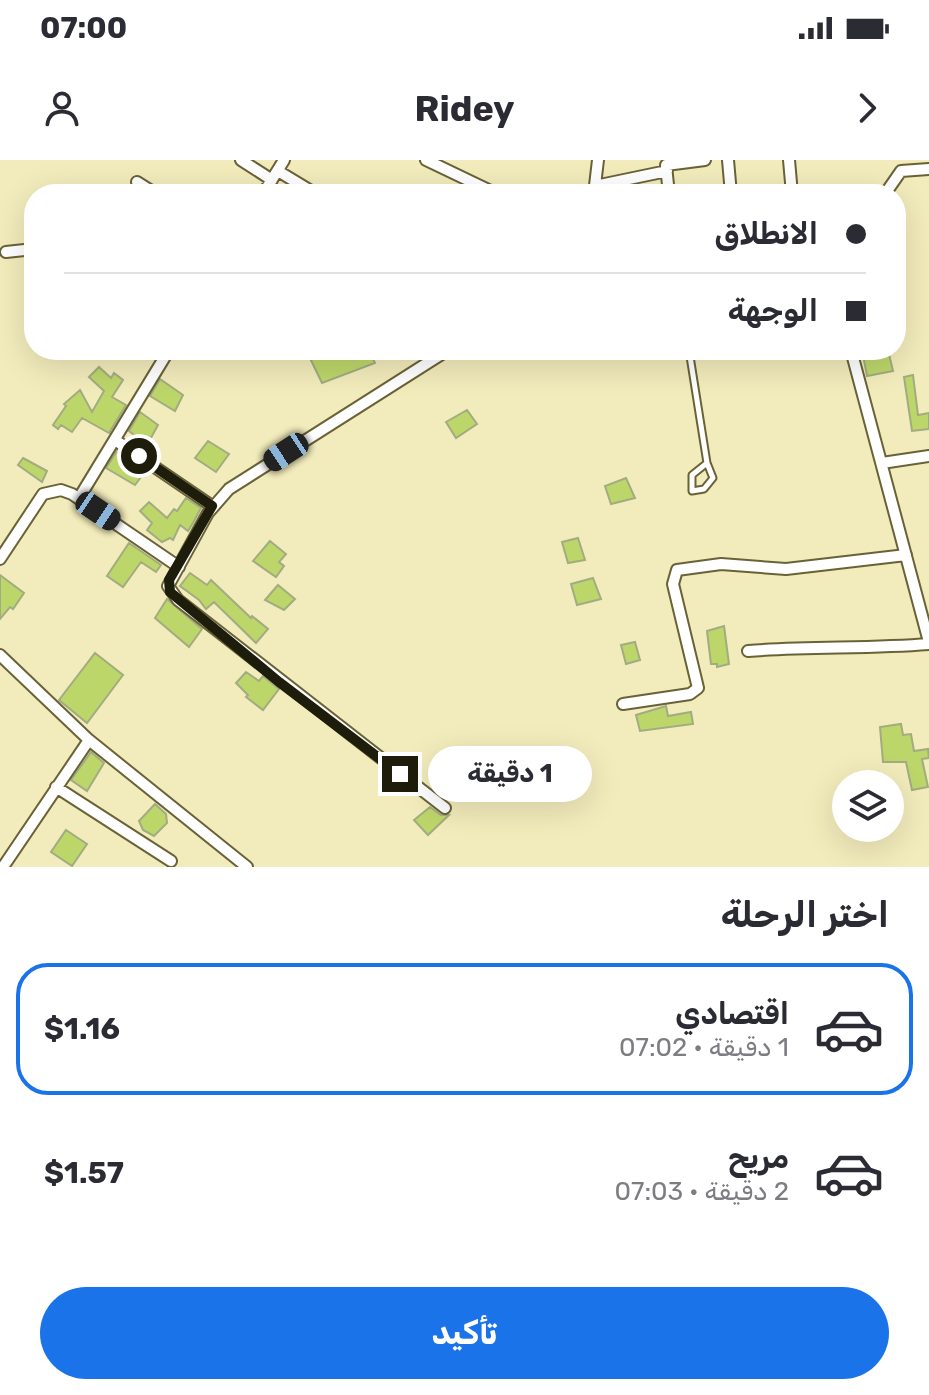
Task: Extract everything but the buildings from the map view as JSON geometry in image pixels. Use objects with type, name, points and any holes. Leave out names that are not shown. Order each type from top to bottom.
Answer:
[{"type":"street","points":[[241,160],[294,184]]},
{"type":"street","points":[[269,184],[284,160]]},
{"type":"street","points":[[426,160],[476,184]]},
{"type":"street","points":[[596,184],[598,160]]},
{"type":"street","points":[[613,184],[666,166],[705,160]]},
{"type":"street","points":[[728,160],[730,184]]},
{"type":"street","points":[[789,160],[791,184]]},
{"type":"street","points":[[890,184],[904,164],[929,169]]},
{"type":"street","points":[[6,252],[24,250]]},
{"type":"street","points":[[79,498],[163,360]]},
{"type":"street","points":[[432,360],[229,489],[212,506],[168,586],[178,600],[279,682],[445,808]]},
{"type":"street","points":[[748,651],[801,647],[856,650],[929,643],[854,360]]},
{"type":"street","points":[[115,440],[212,506]]},
{"type":"street","points":[[882,463],[929,456]]},
{"type":"street","points":[[0,559],[43,494],[61,490],[79,498],[179,567]]},
{"type":"street","points":[[623,704],[690,694],[698,688],[673,584],[677,570],[721,564],[786,569],[906,555]]},
{"type":"street","points":[[0,655],[89,740],[247,867]]},
{"type":"street","points":[[3,867],[89,740]]},
{"type":"street","points":[[56,787],[171,861]]},
{"type":"lane","points":[[691,360],[707,463],[713,478],[704,489],[692,491],[692,475],[707,463]]},
{"type":"route","points":[[139,456],[212,506],[169,580],[170,592],[279,682],[400,774]]}]
